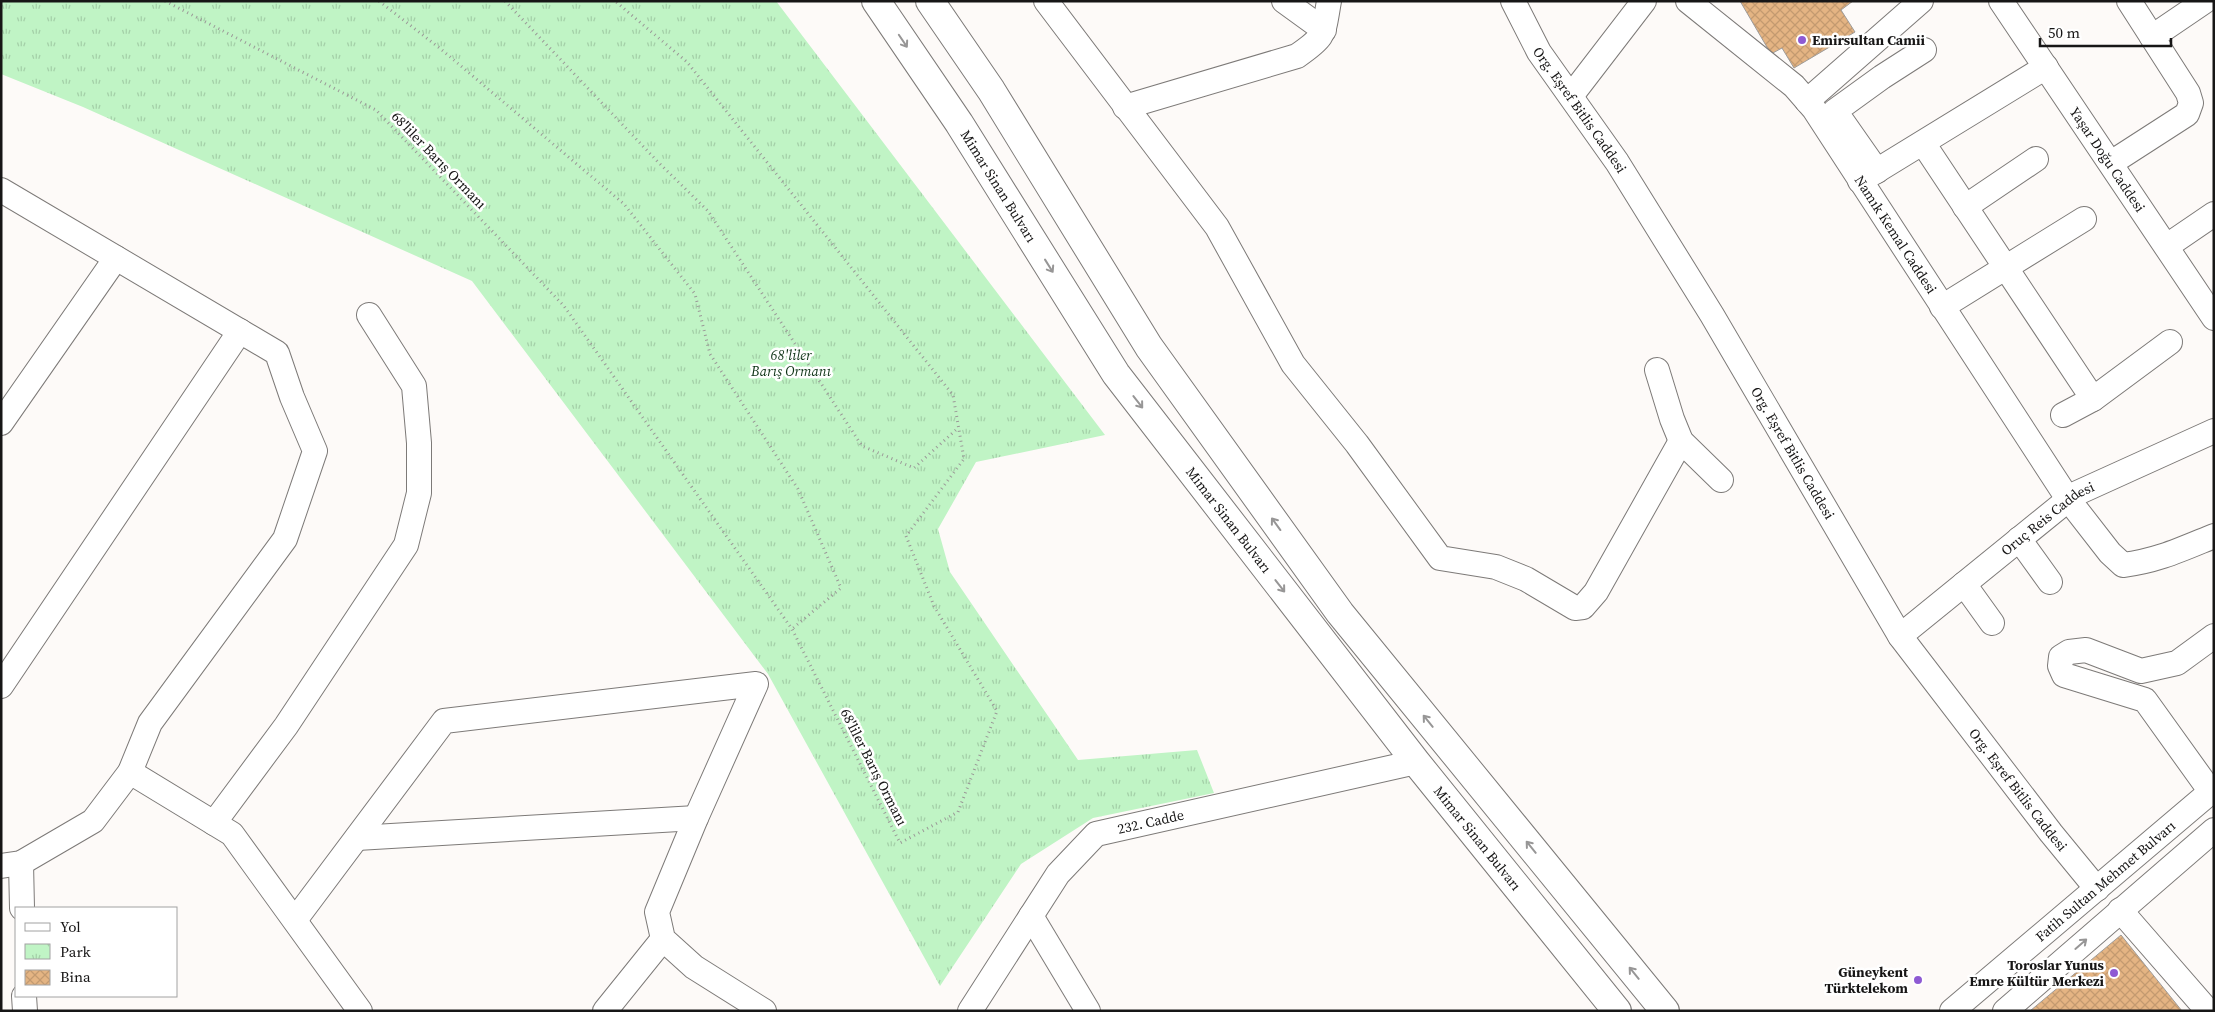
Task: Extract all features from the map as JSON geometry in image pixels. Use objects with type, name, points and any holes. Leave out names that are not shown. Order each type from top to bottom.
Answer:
[{"type":"main road","name":"Mimar Sinan Bulvarı","points":[[876,1],[959,123],[1116,374],[1416,762],[1617,1011]]},
{"type":"main road","points":[[930,1],[991,90],[1149,347],[1340,613],[1665,1011]]},
{"type":"street","points":[[1046,1],[1217,228],[1293,364],[1357,444],[1440,558],[1496,567],[1526,579],[1575,608],[1583,607],[1596,592],[1681,441]]},
{"type":"street","points":[[1284,1],[1324,30]]},
{"type":"street","points":[[1125,107],[1297,56],[1319,41],[1324,30],[1329,1]]},
{"type":"street","name":"Org. Eşref Bitlis Caddesi","points":[[1513,1],[1539,52],[1617,162],[1712,315],[1900,636],[2051,833],[2097,889]]},
{"type":"street","points":[[1571,96],[1644,1]]},
{"type":"street","name":"Namık Kemal Caddesi","points":[[1688,1],[1794,86],[1869,176],[1942,307],[2068,499],[2110,553],[2123,565],[2162,558],[2214,536]]},
{"type":"street","points":[[1807,101],[1921,1]]},
{"type":"street","name":"Yaşar Doğu Caddesi","points":[[2001,1],[2214,318]]},
{"type":"street","points":[[2111,163],[2186,114],[2191,103],[2188,93],[2129,1]]},
{"type":"street","points":[[2152,37],[2205,1]]},
{"type":"street","points":[[1865,50],[1882,77]]},
{"type":"street","points":[[1924,50],[1835,110],[1869,176],[2046,66]]},
{"type":"street","points":[[1923,143],[2093,399]]},
{"type":"street","points":[[1965,207],[2036,159]]},
{"type":"street","points":[[1,190],[277,353],[292,397],[315,451],[285,539],[150,723],[130,772],[93,820],[11,865],[22,907]]},
{"type":"street","points":[[2167,246],[2214,214]]},
{"type":"street","points":[[1942,307],[2084,219]]},
{"type":"street","points":[[1,423],[116,258]]},
{"type":"street","points":[[214,823],[286,726],[406,545],[419,493],[419,444],[414,386],[369,315]]},
{"type":"street","points":[[1,686],[240,331]]},
{"type":"street","points":[[2063,415],[2093,399],[2170,342]]},
{"type":"street","points":[[1657,370],[1672,420],[1681,441],[1720,480]]},
{"type":"street","name":"Oruç Reis Caddesi","points":[[1900,636],[2075,494],[2214,431]]},
{"type":"street","points":[[2019,539],[2050,582]]},
{"type":"street","points":[[1964,584],[1992,623]]},
{"type":"street","points":[[2212,790],[2145,700],[2064,675],[2060,666],[2061,658],[2069,652],[2086,650],[2141,671],[2177,663],[2214,636]]},
{"type":"street","points":[[296,920],[444,721],[756,684],[696,818],[657,912],[663,939],[694,967],[764,1011]]},
{"type":"street","name":"232. Cadde","points":[[970,1011],[1058,874],[1096,834],[1416,762]]},
{"type":"street","points":[[130,772],[232,834],[360,1011]]},
{"type":"street","name":"Fatih Sultan Mehmet Bulvarı","points":[[1952,1011],[2212,790]]},
{"type":"street","points":[[356,838],[696,818]]},
{"type":"street","points":[[2005,1011],[2214,830]]},
{"type":"street","points":[[2120,910],[2208,1011]]},
{"type":"street","points":[[1031,916],[1088,1011]]},
{"type":"street","points":[[605,1011],[663,939]]},
{"type":"street","points":[[24,997],[25,1011]]},
{"type":"path","name":"68'liler Barış Ormanı","points":[[165,1],[376,110],[564,306],[792,629],[900,843],[958,812],[997,711],[934,606],[906,536],[964,459],[953,395],[687,62],[615,1]]},
{"type":"path","points":[[379,1],[442,50],[624,204],[695,294],[710,354],[798,489],[841,588],[792,629]]},
{"type":"path","points":[[505,1],[658,162],[708,211],[862,446],[914,468],[959,427]]},
{"type":"green space","name":"68'liler Barış Ormanı","points":[[1,1],[776,1],[1105,435],[976,462],[938,529],[950,572],[1078,760],[1197,750],[1214,793],[1093,818],[1021,864],[940,986],[768,674],[472,281],[83,107],[1,74]]},
{"type":"building","name":"Emirsultan Camii","points":[[1740,1],[1853,1],[1841,10],[1855,32],[1794,68],[1782,48],[1771,54]]},
{"type":"building","name":"Toroslar Yunus Emre Kültür Merkezi","points":[[2121,935],[2182,1011],[2030,1011]]},
{"type":"place","name":"Emirsultan Camii","points":[[1802,40]]},
{"type":"place","name":"Toroslar Yunus Emre Kültür Merkezi","points":[[2114,973]]},
{"type":"place","name":"Güneykent Türktelekom","points":[[1918,980]]}]
